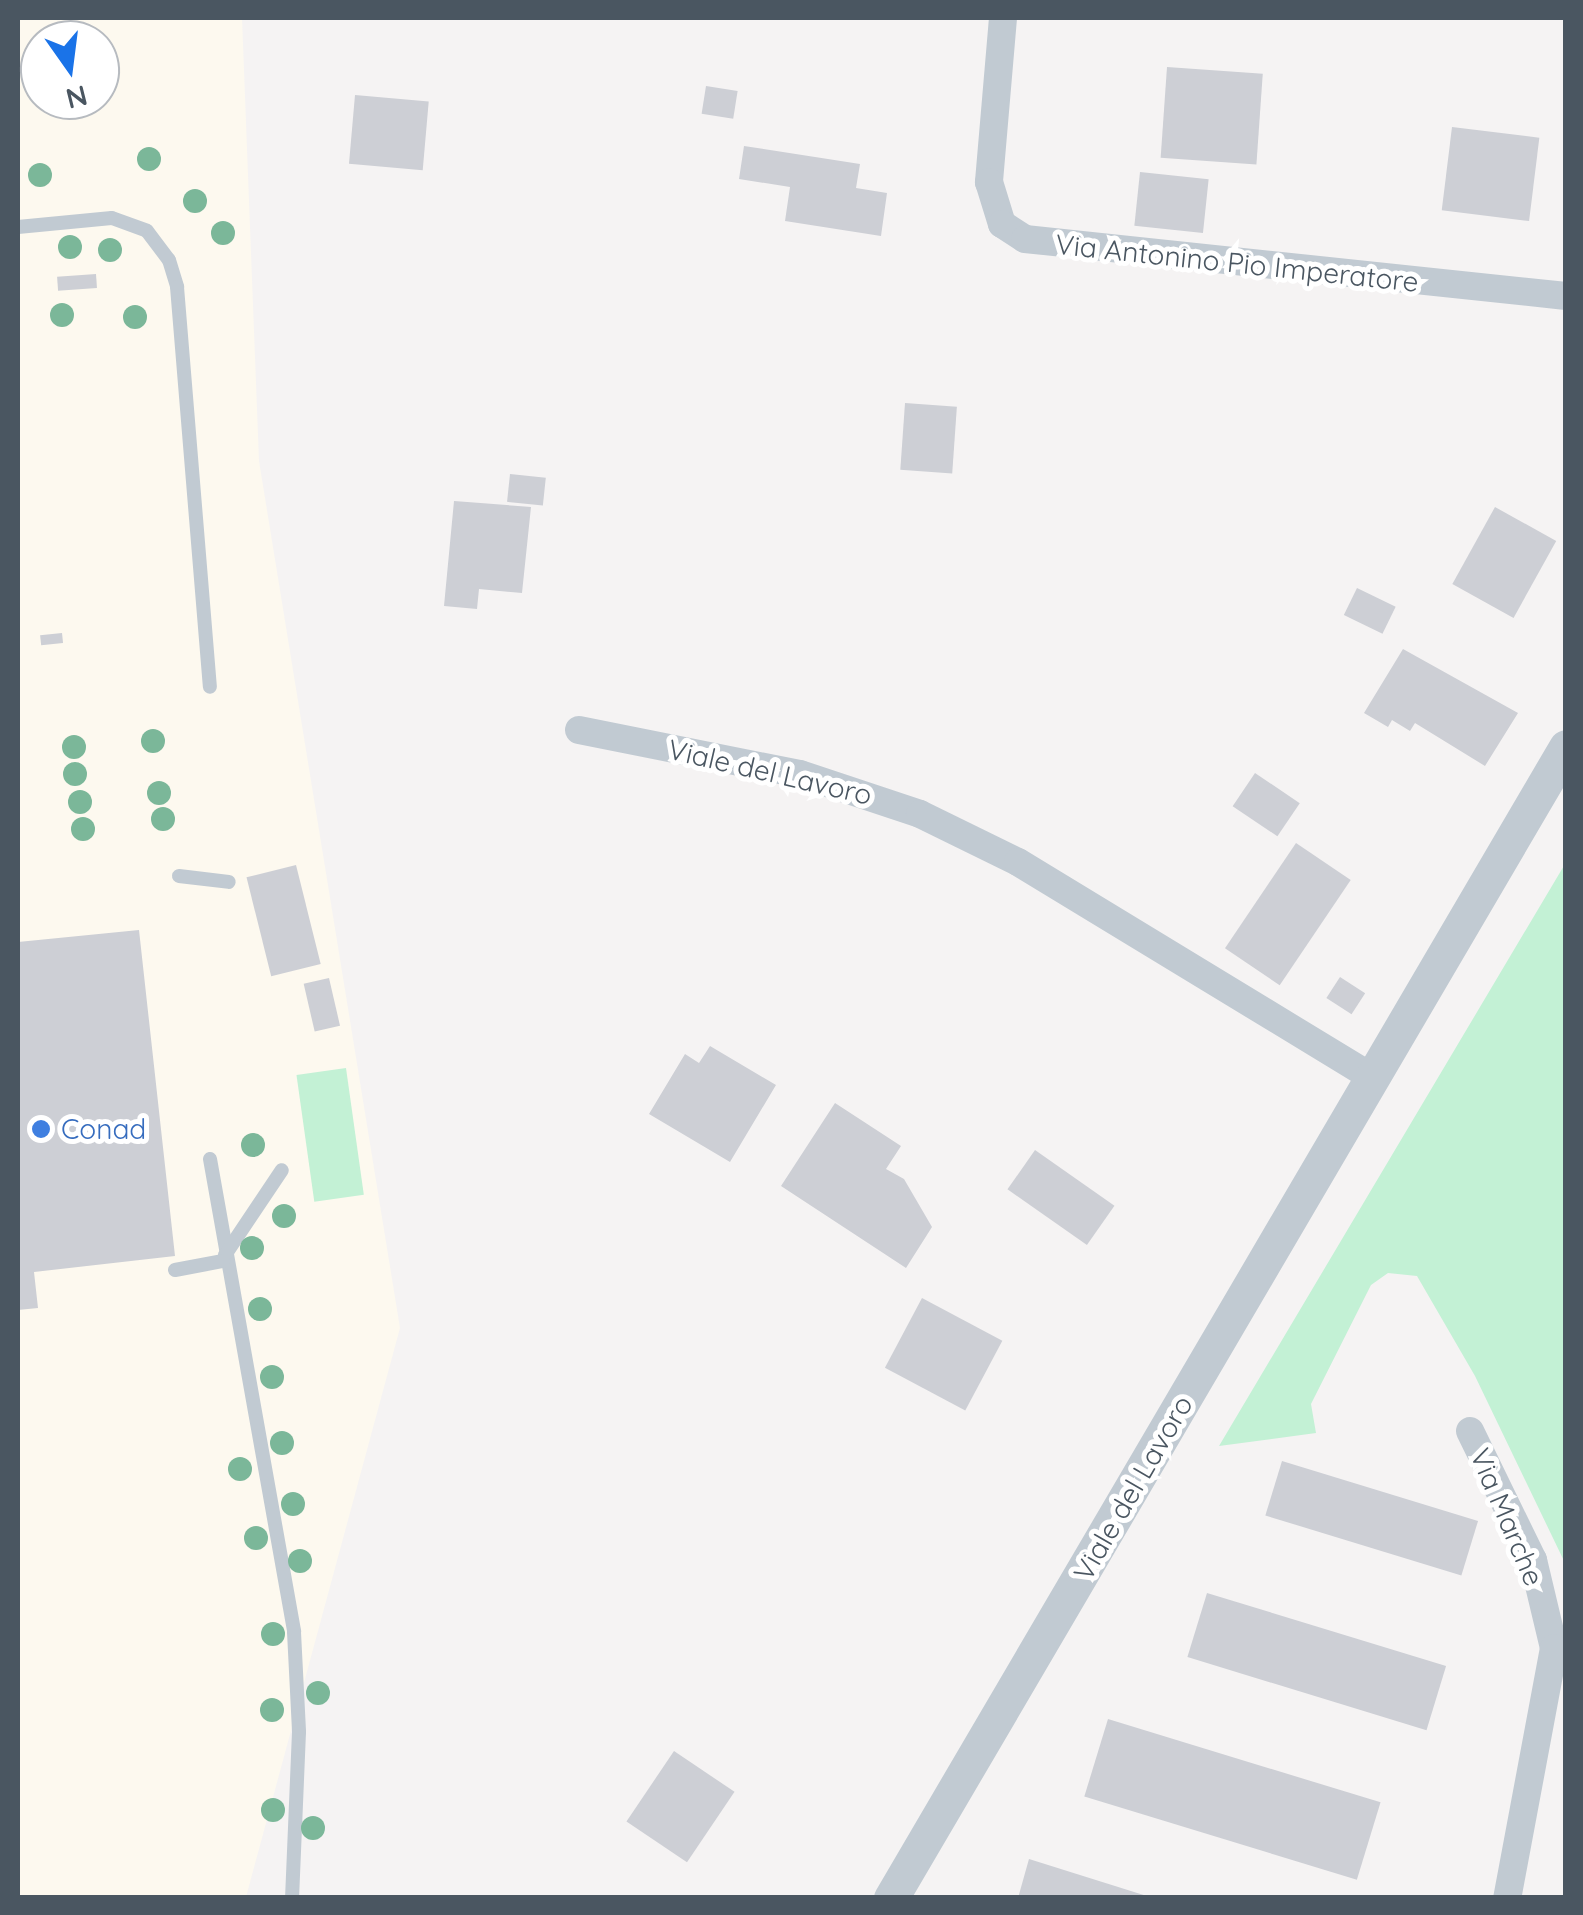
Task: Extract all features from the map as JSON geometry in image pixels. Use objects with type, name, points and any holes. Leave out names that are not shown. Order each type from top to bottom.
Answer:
[{"type":"street","name":"Via Antonino Pio Imperatore","points":[[1003,18],[989,182],[1002,224],[1025,238],[1566,296]]},
{"type":"street","name":"Viale del Lavoro","points":[[579,730],[800,774],[920,814],[1018,862],[1368,1075]]},
{"type":"street","name":"Viale del Lavoro","points":[[891,1898],[1368,1075],[1566,747]]},
{"type":"street","name":"Via Marche","points":[[1470,1431],[1533,1560],[1554,1648],[1507,1898]]},
{"type":"lane","points":[[18,228],[112,218],[147,230],[169,260],[177,287],[210,687]]},
{"type":"lane","points":[[179,876],[229,882]]},
{"type":"lane","points":[[210,1159],[224,1261],[294,1632],[299,1732],[292,1898]]},
{"type":"lane","points":[[224,1261],[237,1228],[274,1190],[282,1170]]},
{"type":"lane","points":[[175,1270],[224,1261]]},
{"type":"shaded area","points":[[18,18],[242,18],[259,461],[400,1328],[246,1897],[18,1897]]},
{"type":"green space","points":[[1565,864],[1565,1563],[1475,1376],[1417,1276],[1388,1273],[1371,1285],[1311,1404],[1316,1433],[1219,1446]]},
{"type":"green space","points":[[346,1068],[364,1195],[314,1202],[296,1075]]},
{"type":"building","points":[[1167,67],[1263,74],[1256,164],[1161,158]]},
{"type":"building","points":[[706,86],[738,91],[733,119],[702,114]]},
{"type":"building","points":[[355,95],[429,101],[423,170],[349,164]]},
{"type":"building","points":[[1452,127],[1539,138],[1529,221],[1442,210]]},
{"type":"building","points":[[744,146],[860,164],[856,188],[887,193],[881,236],[785,221],[790,187],[739,179]]},
{"type":"building","points":[[1140,172],[1209,179],[1203,233],[1134,226]]},
{"type":"building","points":[[96,274],[97,288],[58,291],[57,277]]},
{"type":"building","points":[[905,403],[957,407],[952,473],[900,470]]},
{"type":"building","points":[[510,474],[546,478],[543,506],[507,502]]},
{"type":"building","points":[[454,501],[531,507],[522,593],[479,589],[477,609],[444,606]]},
{"type":"building","points":[[1495,507],[1556,541],[1514,618],[1452,584]]},
{"type":"building","points":[[1357,588],[1396,607],[1382,634],[1344,615]]},
{"type":"building","points":[[62,633],[63,643],[41,645],[40,635]]},
{"type":"building","points":[[1403,649],[1518,713],[1485,766],[1415,723],[1410,731],[1392,720],[1388,727],[1364,713]]},
{"type":"building","points":[[1255,773],[1300,803],[1277,836],[1233,806]]},
{"type":"building","points":[[1296,843],[1351,880],[1280,985],[1225,948]]},
{"type":"building","points":[[296,865],[321,964],[271,976],[247,877]]},
{"type":"building","points":[[139,930],[175,1256],[34,1272],[38,1308],[18,1310],[18,942]]},
{"type":"building","points":[[1340,977],[1365,993],[1352,1014],[1326,998]]},
{"type":"building","points":[[329,978],[340,1026],[315,1032],[304,984]]},
{"type":"building","points":[[710,1046],[776,1085],[730,1162],[649,1114],[685,1054],[699,1063]]},
{"type":"building","points":[[835,1103],[901,1146],[886,1169],[904,1179],[932,1227],[906,1268],[781,1186]]},
{"type":"building","points":[[1035,1150],[1114,1206],[1087,1245],[1007,1189]]},
{"type":"building","points":[[922,1298],[1002,1341],[965,1410],[885,1368]]},
{"type":"building","points":[[1282,1461],[1478,1521],[1461,1575],[1265,1516]]},
{"type":"building","points":[[1207,1593],[1446,1666],[1426,1730],[1187,1657]]},
{"type":"building","points":[[1108,1719],[1381,1802],[1357,1880],[1084,1796]]},
{"type":"building","points":[[674,1751],[735,1792],[687,1862],[626,1821]]},
{"type":"building","points":[[1029,1859],[1150,1897],[1150,1898],[1018,1898]]},
{"type":"place","name":"Conad","points":[[41,1129]]}]
